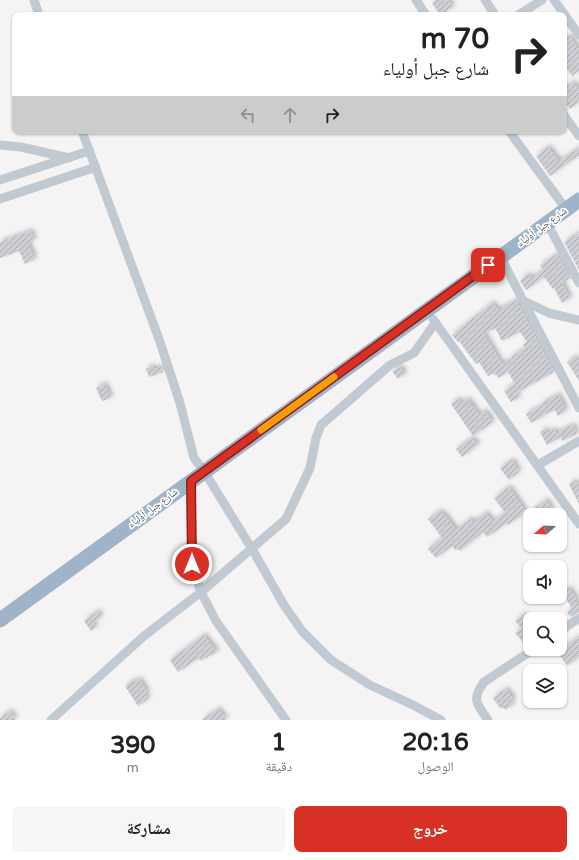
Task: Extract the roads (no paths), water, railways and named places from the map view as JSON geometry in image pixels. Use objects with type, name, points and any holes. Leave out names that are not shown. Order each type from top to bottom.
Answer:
[{"type":"highway","name":"شارع جبل أولياء","points":[[0,620],[579,200]]},
{"type":"street","points":[[34,0],[38,12]]},
{"type":"street","points":[[416,0],[424,12]]},
{"type":"street","points":[[485,0],[493,12]]},
{"type":"street","points":[[523,12],[542,0]]},
{"type":"street","points":[[554,0],[563,12]]},
{"type":"street","points":[[567,18],[579,35]]},
{"type":"street","points":[[567,119],[579,136]]},
{"type":"street","points":[[83,134],[180,402],[194,458],[252,549],[284,605],[302,631],[331,660],[370,685],[441,720]]},
{"type":"street","points":[[511,134],[566,209]]},
{"type":"street","points":[[0,145],[70,158]]},
{"type":"street","points":[[0,180],[90,151]]},
{"type":"street","points":[[0,185],[2,198],[96,167]]},
{"type":"street","points":[[547,223],[579,284]]},
{"type":"street","points":[[500,256],[579,408]]},
{"type":"street","points":[[522,300],[549,313],[579,320]]},
{"type":"street","points":[[428,309],[435,323],[579,524]]},
{"type":"street","points":[[50,720],[144,636],[201,592],[286,519],[310,468],[316,438],[321,425],[390,365],[414,353],[435,323]]},
{"type":"street","points":[[538,465],[579,441]]},
{"type":"street","points":[[191,481],[192,564],[201,592],[216,621],[286,720]]},
{"type":"street","points":[[567,626],[579,618]]},
{"type":"street","points":[[488,720],[477,705],[476,699],[480,689],[484,682],[523,656]]}]
